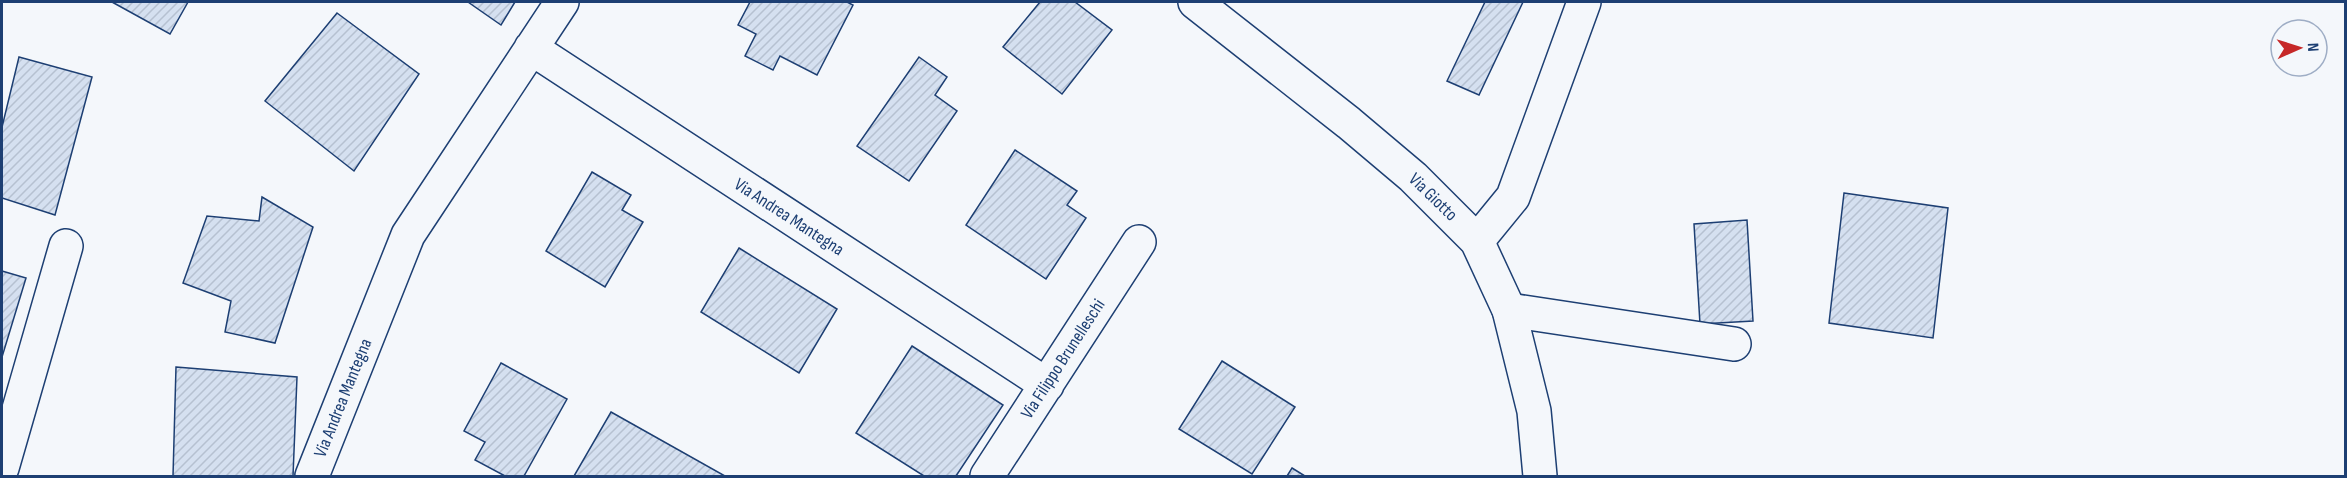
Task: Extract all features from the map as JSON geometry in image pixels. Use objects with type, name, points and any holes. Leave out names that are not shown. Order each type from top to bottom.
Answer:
[{"type":"street","name":"Via Andrea Mantegna","points":[[320,474],[408,235],[562,2]]},
{"type":"street","name":"Via Giotto","points":[[1196,2],[1349,123],[1413,177],[1477,241],[1509,310],[1534,411],[1540,477]]},
{"type":"street","points":[[1477,241],[1514,198],[1584,2]]},
{"type":"street","name":"Via Andrea Mantegna","points":[[531,48],[1047,385]]},
{"type":"street","name":"Via Filippo Brunelleschi","points":[[987,477],[1139,242]]},
{"type":"street","points":[[2,468],[66,246]]},
{"type":"street","points":[[1509,310],[1734,345]]},
{"type":"building","points":[[112,2],[188,2],[170,34]]},
{"type":"building","points":[[468,2],[515,2],[501,25]]},
{"type":"building","points":[[750,2],[847,2],[853,5],[817,75],[780,56],[773,70],[745,56],[756,34],[738,25]]},
{"type":"building","points":[[1040,2],[1075,2],[1112,30],[1062,94],[1003,47]]},
{"type":"building","points":[[1485,2],[1523,2],[1479,95],[1447,81]]},
{"type":"building","points":[[337,13],[419,74],[354,171],[265,101]]},
{"type":"building","points":[[19,57],[92,77],[55,215],[2,198],[2,127]]},
{"type":"building","points":[[919,57],[947,77],[935,95],[957,111],[909,181],[857,146]]},
{"type":"building","points":[[1015,150],[1077,191],[1067,205],[1086,218],[1046,279],[966,225]]},
{"type":"building","points":[[592,172],[631,195],[622,210],[643,222],[605,287],[546,251]]},
{"type":"building","points":[[1844,193],[1948,208],[1933,338],[1829,323]]},
{"type":"building","points":[[262,197],[313,227],[275,343],[225,332],[231,301],[183,283],[207,216],[259,221]]},
{"type":"building","points":[[1747,220],[1753,321],[1700,324],[1694,224]]},
{"type":"building","points":[[739,248],[837,309],[799,373],[701,312]]},
{"type":"building","points":[[2,271],[26,278],[2,357]]},
{"type":"building","points":[[912,346],[1003,405],[956,476],[924,476],[856,433]]},
{"type":"building","points":[[1222,361],[1295,407],[1252,474],[1179,429]]},
{"type":"building","points":[[501,363],[567,399],[524,476],[505,476],[475,460],[485,442],[464,431]]},
{"type":"building","points":[[176,367],[297,377],[293,476],[173,476]]},
{"type":"building","points":[[611,412],[725,476],[574,476]]},
{"type":"building","points":[[1292,468],[1305,476],[1287,476]]}]
